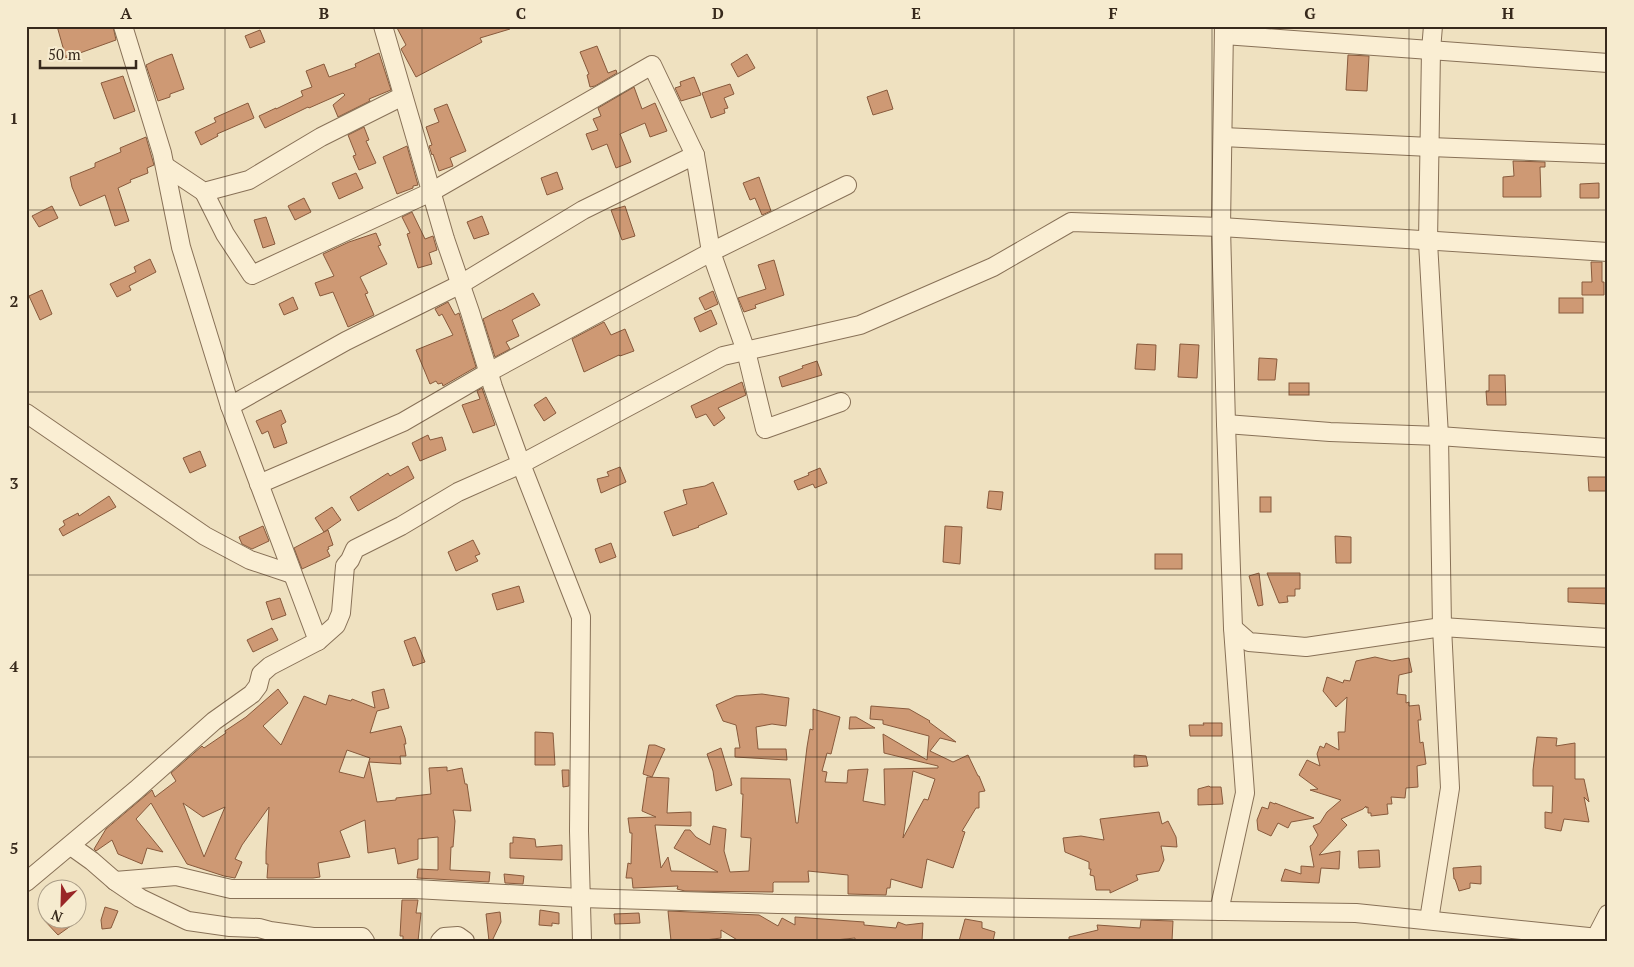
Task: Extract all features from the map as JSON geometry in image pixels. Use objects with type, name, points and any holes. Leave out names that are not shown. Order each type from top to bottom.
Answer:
[{"type":"street","points":[[123,26],[162,153],[181,247],[230,406],[318,641]]},
{"type":"street","points":[[383,26],[445,239],[488,372],[521,464],[581,617],[579,822],[582,941]]},
{"type":"street","points":[[1429,920],[1450,788],[1442,627],[1439,436],[1428,242],[1433,26]]},
{"type":"street","points":[[1219,911],[1245,793],[1233,628],[1226,424],[1221,227],[1224,31],[1431,50],[1608,62]]},
{"type":"street","points":[[165,166],[204,192],[225,234],[252,275],[431,192],[652,65],[695,155],[711,252],[746,351],[765,429],[841,402]]},
{"type":"street","points":[[204,192],[249,180],[321,137],[403,96]]},
{"type":"street","points":[[1222,137],[1608,154]]},
{"type":"street","points":[[230,406],[346,341],[461,284],[583,210],[695,155]]},
{"type":"street","points":[[259,484],[403,422],[488,372],[711,252],[847,184]]},
{"type":"street","points":[[26,882],[71,846],[214,721],[252,694],[258,686],[261,674],[270,666],[318,641],[336,625],[341,612],[345,566],[355,549],[402,526],[458,492],[521,464],[723,356],[860,325],[993,267],[1071,222],[1221,227],[1428,242],[1608,252]]},
{"type":"street","points":[[26,413],[205,536],[250,560],[292,574]]},
{"type":"street","points":[[1226,424],[1608,448]]},
{"type":"street","points":[[1233,628],[1249,642],[1306,646],[1442,627],[1608,638]]},
{"type":"street","points":[[71,846],[92,861],[114,881],[140,898],[188,921],[230,927],[259,928],[313,938],[362,936],[365,941]]},
{"type":"street","points":[[114,881],[176,876],[231,889],[415,889],[581,898],[778,904],[1356,913],[1599,939],[1608,914]]},
{"type":"street","points":[[440,941],[444,937],[458,936],[466,941]]},
{"type":"building","points":[[57,26],[113,26],[116,40],[66,58]]},
{"type":"building","points":[[396,26],[510,26],[510,29],[480,38],[482,42],[416,77],[401,49],[406,45]]},
{"type":"building","points":[[260,30],[265,42],[250,48],[245,36]]},
{"type":"building","points":[[597,46],[608,73],[616,70],[617,73],[590,87],[587,75],[589,74],[580,52]]},
{"type":"building","points":[[379,53],[391,90],[369,99],[370,101],[338,117],[333,105],[345,95],[343,93],[308,107],[265,128],[259,116],[303,96],[301,91],[312,87],[306,71],[324,64],[329,77],[356,67],[355,64]]},
{"type":"building","points":[[172,54],[184,89],[158,101],[146,65]]},
{"type":"building","points":[[747,54],[755,68],[738,77],[731,64]]},
{"type":"building","points":[[1348,55],[1369,56],[1367,91],[1346,90]]},
{"type":"building","points":[[123,76],[135,111],[114,119],[101,83]]},
{"type":"building","points":[[694,77],[701,95],[681,101],[675,88],[681,86],[680,82]]},
{"type":"building","points":[[730,84],[734,94],[724,98],[728,108],[724,109],[725,113],[711,118],[702,93]]},
{"type":"building","points":[[634,87],[642,109],[655,103],[667,131],[650,137],[645,123],[620,134],[631,162],[616,168],[607,144],[592,150],[586,134],[598,130],[593,119],[601,116],[598,108]]},
{"type":"building","points":[[887,90],[893,109],[873,115],[867,97]]},
{"type":"building","points":[[248,103],[254,118],[217,134],[218,136],[201,145],[195,132],[216,122],[214,118]]},
{"type":"building","points":[[447,104],[466,151],[450,158],[453,166],[439,171],[429,146],[432,145],[426,127],[439,122],[434,109]]},
{"type":"building","points":[[364,127],[369,140],[366,141],[376,163],[359,170],[353,156],[356,155],[348,135]]},
{"type":"building","points":[[146,137],[154,165],[147,168],[148,173],[130,180],[131,182],[118,188],[129,221],[115,226],[105,195],[80,206],[70,177],[95,167],[95,163],[121,152],[120,148]]},
{"type":"building","points":[[407,146],[418,185],[397,194],[383,157]]},
{"type":"building","points":[[1513,161],[1545,162],[1545,167],[1540,167],[1541,197],[1503,197],[1503,177],[1514,176]]},
{"type":"building","points":[[557,172],[563,189],[547,195],[541,178]]},
{"type":"building","points":[[356,173],[363,188],[339,199],[332,183]]},
{"type":"building","points":[[759,177],[771,211],[762,215],[755,198],[750,200],[743,183]]},
{"type":"building","points":[[1599,183],[1599,198],[1580,198],[1580,184]]},
{"type":"building","points":[[304,198],[311,212],[295,220],[288,206]]},
{"type":"building","points":[[52,206],[58,218],[39,227],[32,216]]},
{"type":"building","points":[[625,206],[635,236],[622,240],[611,210]]},
{"type":"building","points":[[412,212],[425,239],[433,236],[437,250],[429,253],[432,264],[418,268],[407,234],[410,233],[402,217]]},
{"type":"building","points":[[482,216],[489,234],[474,239],[467,222]]},
{"type":"building","points":[[266,217],[275,244],[263,248],[254,220]]},
{"type":"building","points":[[376,233],[381,245],[378,246],[387,264],[360,277],[368,293],[365,294],[374,315],[348,327],[333,292],[320,296],[315,283],[334,276],[323,254],[349,242]]},
{"type":"building","points":[[150,259],[156,272],[129,286],[131,290],[117,297],[110,284],[136,272],[134,267]]},
{"type":"building","points":[[774,260],[784,295],[755,305],[756,308],[744,312],[738,298],[766,289],[758,265]]},
{"type":"building","points":[[1591,262],[1602,262],[1604,295],[1582,295],[1582,282],[1592,282]]},
{"type":"building","points":[[42,290],[52,314],[40,320],[29,296]]},
{"type":"building","points":[[713,291],[718,304],[705,310],[699,298]]},
{"type":"building","points":[[533,293],[540,305],[512,320],[519,336],[506,342],[510,349],[495,357],[483,319]]},
{"type":"building","points":[[293,297],[298,309],[284,315],[279,304]]},
{"type":"building","points":[[1559,298],[1583,298],[1583,313],[1559,313]]},
{"type":"building","points":[[448,302],[455,315],[459,313],[476,367],[443,386],[442,383],[438,384],[436,381],[430,384],[416,350],[453,335],[442,314],[439,316],[435,309]]},
{"type":"building","points":[[711,310],[717,324],[700,332],[694,318]]},
{"type":"building","points":[[604,322],[611,335],[625,329],[634,351],[619,355],[584,372],[572,339]]},
{"type":"building","points":[[1137,344],[1156,345],[1155,370],[1135,369]]},
{"type":"building","points":[[1180,344],[1199,345],[1197,378],[1178,377]]},
{"type":"building","points":[[1259,358],[1277,359],[1275,380],[1258,380]]},
{"type":"building","points":[[817,361],[822,375],[782,387],[779,377]]},
{"type":"building","points":[[1489,375],[1505,375],[1506,405],[1487,405],[1486,391],[1489,391]]},
{"type":"building","points":[[742,382],[746,395],[718,408],[725,418],[714,426],[706,414],[696,418],[691,406]]},
{"type":"building","points":[[1289,383],[1309,383],[1309,395],[1289,395]]},
{"type":"building","points":[[482,388],[495,425],[473,433],[462,405],[480,399],[477,391]]},
{"type":"building","points":[[546,397],[556,413],[544,421],[534,405]]},
{"type":"building","points":[[281,410],[286,422],[281,425],[287,443],[274,448],[268,431],[262,434],[256,421]]},
{"type":"building","points":[[428,435],[430,440],[442,437],[446,450],[420,461],[412,443]]},
{"type":"building","points":[[200,451],[206,466],[190,473],[183,458]]},
{"type":"building","points":[[408,466],[414,478],[358,511],[350,497],[388,473],[390,476]]},
{"type":"building","points":[[620,467],[626,482],[601,493],[597,479],[609,476],[607,472]]},
{"type":"building","points":[[820,468],[827,483],[815,488],[813,484],[798,490],[794,481]]},
{"type":"building","points":[[1588,477],[1607,477],[1607,491],[1589,491]]},
{"type":"building","points":[[713,482],[727,514],[673,536],[664,512],[687,504],[683,490],[705,486]]},
{"type":"building","points":[[989,491],[1003,492],[1001,510],[987,508]]},
{"type":"building","points":[[109,496],[116,507],[63,536],[59,529],[65,525],[63,521],[78,513],[79,516]]},
{"type":"building","points":[[1260,497],[1271,497],[1271,512],[1260,512]]},
{"type":"building","points":[[332,507],[341,520],[324,532],[315,518]]},
{"type":"building","points":[[263,526],[269,541],[252,549],[242,544],[239,537]]},
{"type":"building","points":[[945,526],[962,527],[960,564],[943,562]]},
{"type":"building","points":[[328,530],[333,545],[328,547],[329,549],[327,550],[330,556],[302,569],[294,548]]},
{"type":"building","points":[[1335,536],[1351,537],[1351,563],[1336,563]]},
{"type":"building","points":[[473,540],[480,554],[475,556],[478,561],[456,571],[448,552]]},
{"type":"building","points":[[611,543],[616,557],[600,563],[595,549]]},
{"type":"building","points":[[1155,554],[1182,554],[1182,569],[1155,569]]},
{"type":"building","points":[[1259,573],[1263,605],[1258,606],[1249,576]]},
{"type":"building","points":[[1267,573],[1300,573],[1300,589],[1295,589],[1295,596],[1287,596],[1288,602],[1279,603]]},
{"type":"building","points":[[519,586],[524,602],[497,610],[492,594]]},
{"type":"building","points":[[1568,588],[1608,588],[1607,604],[1568,602]]},
{"type":"building","points":[[280,598],[286,615],[272,620],[266,602]]},
{"type":"building","points":[[272,628],[278,640],[253,652],[247,640]]},
{"type":"building","points":[[415,637],[425,662],[413,666],[404,641]]},
{"type":"building","points":[[1375,657],[1392,661],[1409,658],[1412,672],[1399,675],[1397,694],[1406,695],[1406,703],[1409,702],[1409,706],[1419,705],[1421,720],[1418,720],[1420,743],[1423,742],[1426,764],[1417,766],[1418,787],[1406,788],[1405,798],[1391,797],[1392,804],[1387,804],[1388,814],[1371,816],[1366,806],[1341,819],[1347,825],[1319,855],[1340,851],[1339,869],[1321,868],[1319,883],[1281,881],[1285,869],[1301,874],[1301,866],[1314,867],[1310,846],[1318,835],[1313,826],[1320,823],[1327,812],[1341,800],[1310,790],[1318,789],[1299,775],[1307,760],[1320,766],[1317,754],[1320,746],[1324,748],[1326,743],[1339,750],[1338,732],[1345,732],[1347,697],[1336,707],[1323,691],[1327,677],[1343,683],[1344,680],[1350,681],[1356,661]]},
{"type":"building","points":[[278,689],[288,703],[263,726],[281,745],[304,696],[326,705],[329,695],[351,701],[352,699],[375,708],[372,692],[384,689],[389,708],[377,711],[370,733],[401,726],[406,744],[404,744],[406,756],[400,756],[401,764],[369,762],[377,802],[431,794],[429,768],[447,767],[447,771],[462,768],[465,784],[467,784],[471,811],[453,810],[455,821],[450,870],[490,872],[489,882],[417,878],[418,869],[438,870],[438,837],[418,839],[418,859],[398,864],[395,848],[368,853],[365,820],[340,831],[350,857],[318,863],[320,877],[267,878],[268,864],[266,864],[266,852],[269,807],[242,845],[235,859],[242,862],[235,878],[187,864],[151,803],[136,819],[163,852],[147,848],[142,864],[118,854],[112,840],[96,851],[94,849],[106,829],[152,790],[155,797],[176,781],[171,773],[202,746],[204,748],[246,717]],"holes":[[[347,750],[370,758],[364,778],[339,772]],[[183,803],[203,817],[225,807],[204,857]]]},
{"type":"building","points":[[762,694],[789,698],[786,726],[772,724],[756,727],[758,749],[786,749],[787,760],[735,757],[735,748],[740,748],[736,725],[723,721],[716,705],[736,696]]},
{"type":"building","points":[[871,706],[909,709],[930,721],[956,742],[940,738],[930,751],[953,762],[968,755],[985,791],[979,792],[979,808],[976,808],[962,831],[965,832],[953,868],[927,859],[922,888],[891,879],[890,888],[887,888],[886,895],[848,894],[848,875],[808,871],[809,882],[774,882],[773,892],[685,891],[677,889],[678,886],[633,888],[632,878],[626,878],[628,863],[631,864],[632,833],[630,833],[628,818],[656,817],[642,811],[647,777],[669,778],[667,813],[691,812],[691,826],[655,825],[661,868],[668,857],[671,871],[718,872],[674,848],[685,830],[690,830],[696,837],[710,845],[713,826],[726,829],[724,851],[730,872],[749,871],[751,838],[741,837],[743,794],[741,794],[741,778],[790,779],[796,823],[798,823],[807,747],[810,729],[813,730],[813,709],[840,717],[831,754],[827,753],[822,771],[827,772],[825,782],[847,783],[848,770],[868,769],[863,801],[885,805],[884,769],[938,768],[938,766],[884,753],[883,734],[927,760],[929,736],[883,724],[883,720],[870,719]],"holes":[[[913,771],[935,779],[928,800],[924,799],[903,838]]]},
{"type":"building","points":[[850,717],[856,717],[875,728],[849,729]]},
{"type":"building","points":[[1203,723],[1222,723],[1222,736],[1190,736],[1189,725],[1204,725]]},
{"type":"building","points":[[535,732],[553,733],[555,765],[535,765]]},
{"type":"building","points":[[1537,737],[1557,738],[1556,746],[1575,743],[1575,779],[1584,779],[1589,802],[1584,797],[1589,822],[1564,819],[1561,831],[1545,828],[1545,812],[1552,813],[1553,786],[1533,786]]},
{"type":"building","points":[[649,745],[665,749],[652,777],[643,774]]},
{"type":"building","points":[[721,748],[732,785],[716,791],[713,771],[707,754]]},
{"type":"building","points":[[1134,755],[1146,756],[1148,766],[1134,767]]},
{"type":"building","points":[[562,770],[569,770],[569,786],[563,787]]},
{"type":"building","points":[[1209,786],[1221,787],[1223,804],[1198,805],[1198,789]]},
{"type":"building","points":[[1270,802],[1314,818],[1291,822],[1288,828],[1278,823],[1271,836],[1258,830],[1257,820],[1262,807],[1268,809]]},
{"type":"building","points":[[1159,812],[1162,824],[1168,821],[1176,837],[1177,847],[1161,846],[1164,860],[1159,871],[1136,875],[1138,880],[1110,893],[1110,890],[1096,890],[1094,876],[1090,875],[1089,862],[1065,852],[1063,838],[1081,836],[1104,840],[1100,819]]},
{"type":"building","points":[[513,837],[535,839],[536,847],[562,845],[562,860],[510,858],[510,843],[513,843]]},
{"type":"building","points":[[1379,850],[1380,867],[1359,868],[1358,851]]},
{"type":"building","points":[[1481,866],[1481,884],[1470,883],[1470,888],[1459,891],[1454,879],[1453,868]]},
{"type":"building","points":[[504,874],[524,876],[523,884],[505,883]]},
{"type":"building","points":[[402,900],[418,900],[416,913],[421,913],[418,941],[403,941],[403,936],[400,936]]},
{"type":"building","points":[[105,907],[118,911],[111,928],[102,929],[101,920]]},
{"type":"building","points":[[540,910],[559,913],[559,924],[552,923],[552,926],[539,925]]},
{"type":"building","points":[[668,911],[759,915],[778,926],[782,918],[795,925],[795,917],[864,922],[864,925],[896,928],[898,922],[906,925],[923,923],[922,941],[855,941],[855,938],[825,941],[739,941],[721,930],[721,938],[697,941],[671,941]]},
{"type":"building","points":[[500,912],[501,922],[492,941],[489,941],[486,914]]},
{"type":"building","points":[[639,913],[640,923],[615,924],[614,914]]},
{"type":"building","points":[[965,919],[982,922],[982,928],[995,932],[993,941],[959,941]]},
{"type":"building","points":[[1141,920],[1173,921],[1172,941],[1069,941],[1069,937],[1098,930],[1097,925],[1140,928]]},
{"type":"building","points":[[53,930],[65,930],[58,935]]}]
